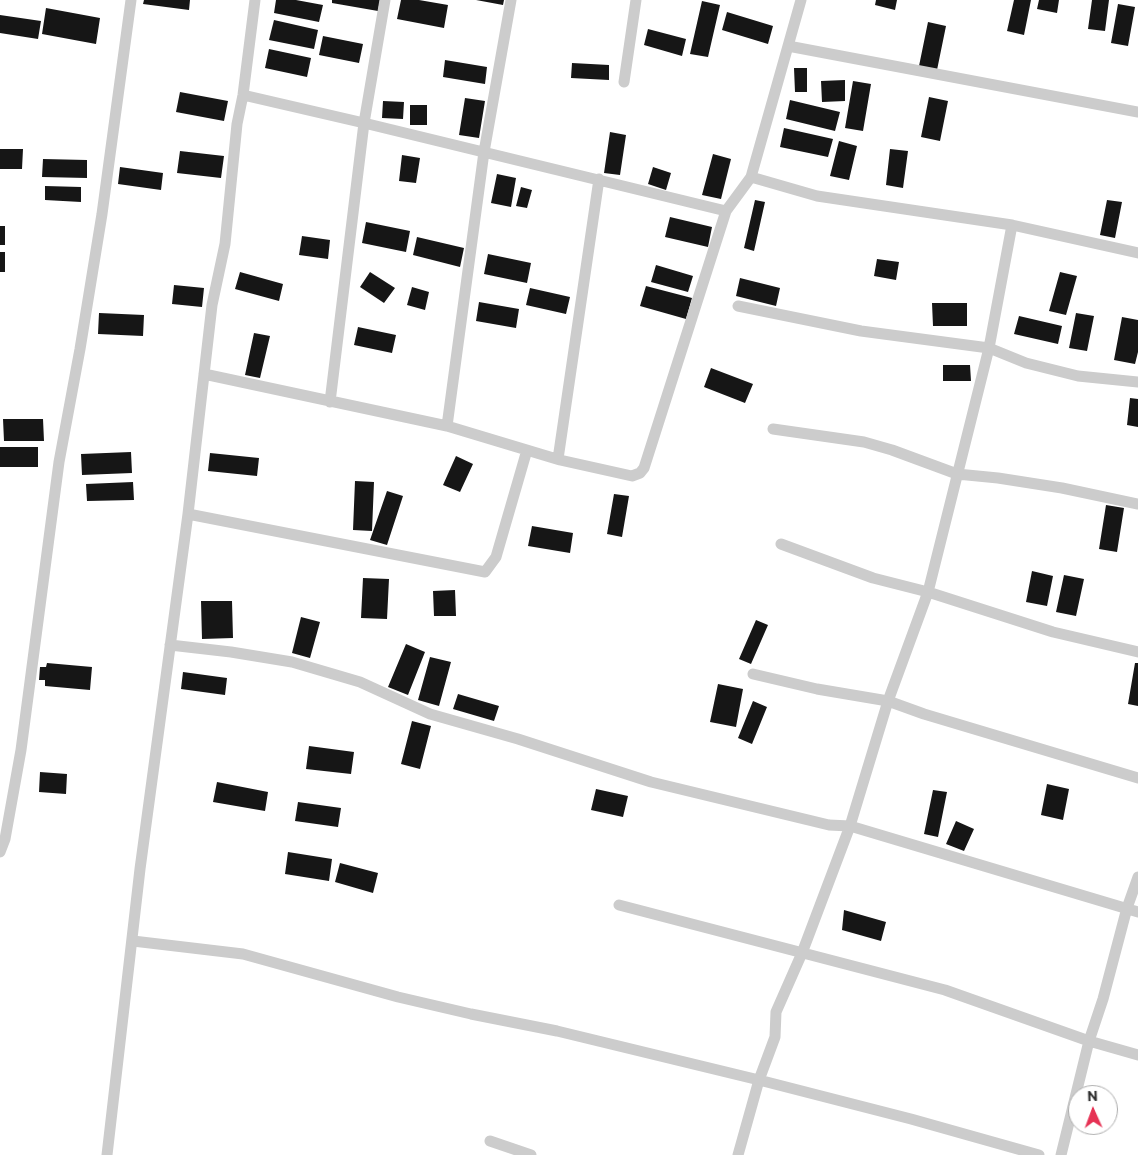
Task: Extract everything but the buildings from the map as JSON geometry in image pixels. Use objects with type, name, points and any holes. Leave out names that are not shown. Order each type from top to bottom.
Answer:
[{"type":"street","points":[[0,852],[5,839],[21,750],[59,462],[100,223],[131,0]]},
{"type":"street","points":[[108,1155],[153,766],[188,514],[212,305],[225,244],[237,124],[243,95],[255,0]]},
{"type":"street","points":[[330,402],[364,123],[385,0]]},
{"type":"street","points":[[447,426],[484,152],[512,0]]},
{"type":"street","points":[[624,82],[636,0]]},
{"type":"street","points":[[204,374],[447,426],[558,459],[632,476],[640,473],[644,468],[726,211],[752,177],[801,0]]},
{"type":"street","points":[[788,46],[1138,112]]},
{"type":"street","points":[[243,95],[726,211]]},
{"type":"street","points":[[752,177],[817,196],[1012,225],[1138,253]]},
{"type":"street","points":[[558,459],[599,179]]},
{"type":"street","points":[[738,1155],[759,1080],[775,1036],[776,1012],[802,953],[850,826],[888,701],[928,592],[989,348],[1012,225]]},
{"type":"street","points":[[738,306],[861,330],[989,348],[1026,363],[1078,376],[1138,382]]},
{"type":"street","points":[[772,429],[864,442],[892,450],[957,474],[1062,488],[1138,504]]},
{"type":"street","points":[[188,514],[485,572],[496,557],[527,450]]},
{"type":"street","points":[[780,544],[873,578],[928,592],[1053,632],[1138,652]]},
{"type":"street","points":[[170,646],[231,652],[292,662],[360,682],[430,714],[518,739],[651,782],[829,824],[850,826],[1132,910]]},
{"type":"street","points":[[753,674],[817,689],[888,701],[924,714],[1138,778]]},
{"type":"street","points":[[1061,1155],[1089,1041],[1132,910],[1138,877]]},
{"type":"street","points":[[619,905],[945,990],[1089,1041],[1138,1055]]},
{"type":"street","points":[[133,941],[244,954],[408,999],[557,1031],[759,1080],[911,1119],[1039,1155]]},
{"type":"street","points":[[490,1141],[531,1155]]}]
